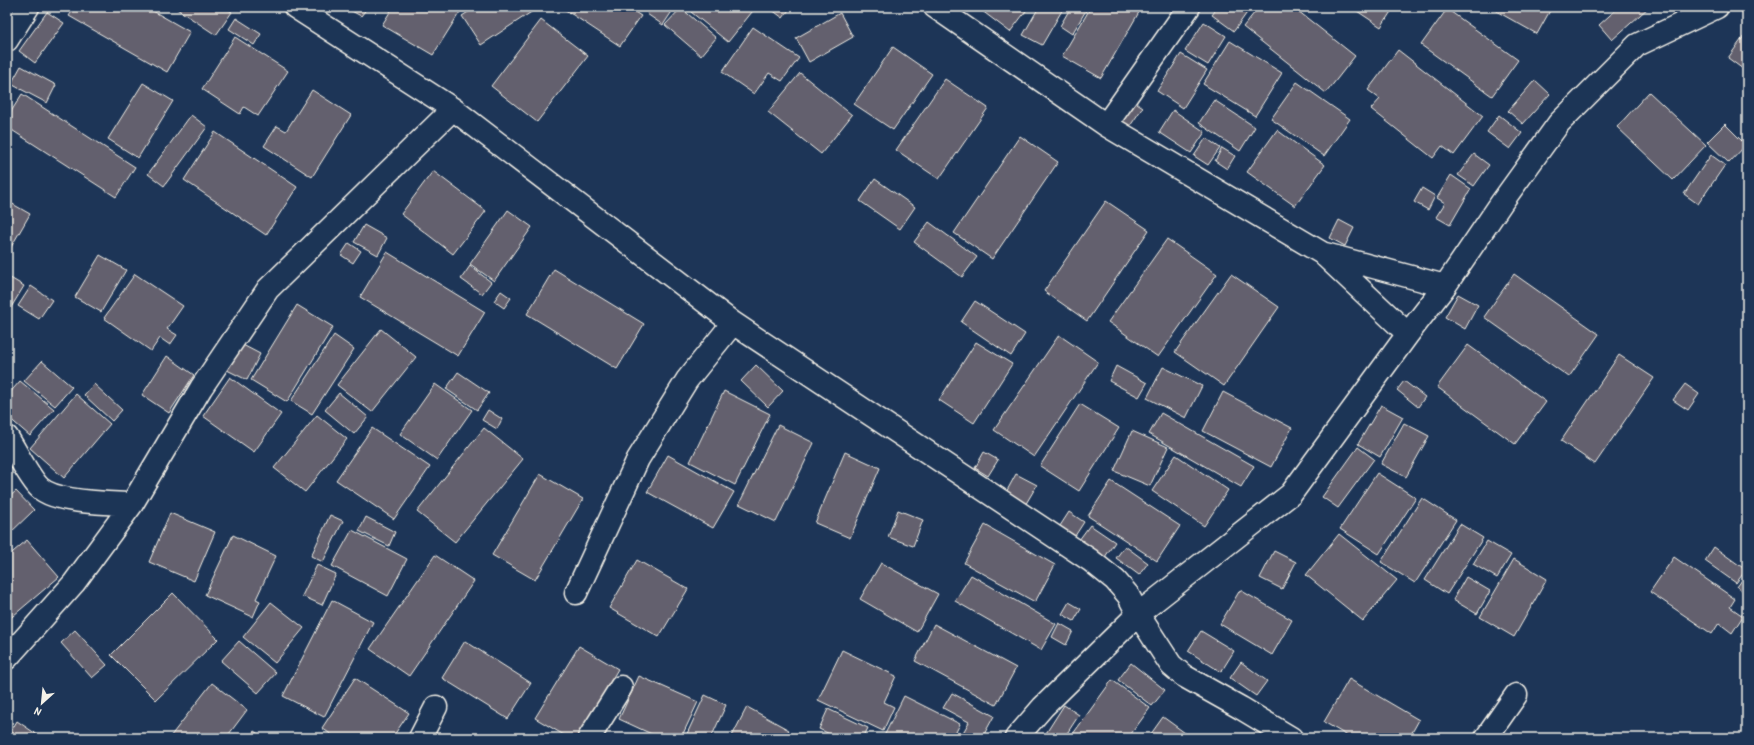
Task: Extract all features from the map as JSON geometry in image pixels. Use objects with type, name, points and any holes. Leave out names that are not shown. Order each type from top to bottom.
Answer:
[{"type":"street","points":[[7,40],[28,7]]},
{"type":"street","points":[[295,7],[453,109],[733,322],[1090,560],[1115,580],[1128,595],[1138,614],[1171,665],[1184,676],[1290,738]]},
{"type":"street","points":[[935,7],[1106,125],[1322,253],[1408,334]]},
{"type":"street","points":[[1106,125],[1189,7]]},
{"type":"street","points":[[1016,738],[1043,707],[1138,614],[1290,494],[1445,286],[1502,202],[1559,123],[1638,45],[1717,7]]},
{"type":"street","points":[[7,658],[74,583],[132,504],[201,388],[268,289],[453,109]]},
{"type":"street","points":[[1322,253],[1445,286]]},
{"type":"street","points":[[576,593],[638,460],[687,380],[733,322]]},
{"type":"street","points":[[7,437],[39,488],[48,494],[98,503],[132,504]]},
{"type":"street","points":[[589,738],[621,687]]},
{"type":"street","points":[[1486,738],[1516,695]]},
{"type":"street","points":[[420,738],[436,707]]},
{"type":"building","points":[[75,7],[146,7],[190,32],[167,72],[69,16]]},
{"type":"building","points":[[174,7],[224,7],[232,12],[216,35]]},
{"type":"building","points":[[344,7],[368,7],[361,16]]},
{"type":"building","points":[[393,7],[463,7],[433,55],[382,25]]},
{"type":"building","points":[[476,7],[539,7],[481,45],[462,16]]},
{"type":"building","points":[[565,7],[627,7],[641,16],[620,46],[564,9]]},
{"type":"building","points":[[652,7],[675,7],[663,25],[647,14]]},
{"type":"building","points":[[695,7],[756,7],[728,42],[691,12]]},
{"type":"building","points":[[768,7],[791,7],[783,18]]},
{"type":"building","points":[[977,7],[1029,7],[1010,32]]},
{"type":"building","points":[[1039,7],[1064,7],[1042,45],[1023,35]]},
{"type":"building","points":[[1071,7],[1088,7],[1072,34],[1060,26]]},
{"type":"building","points":[[1091,7],[1142,7],[1101,78],[1062,56]]},
{"type":"building","points":[[1218,7],[1251,7],[1234,31],[1212,15]]},
{"type":"building","points":[[1259,7],[1293,7],[1355,56],[1326,93],[1243,27]]},
{"type":"building","points":[[1351,7],[1394,7],[1381,27]]},
{"type":"building","points":[[1489,7],[1552,7],[1537,34]]},
{"type":"building","points":[[1619,7],[1649,7],[1612,40],[1599,25]]},
{"type":"building","points":[[681,8],[716,38],[701,56],[665,25]]},
{"type":"building","points":[[1447,9],[1518,60],[1492,96],[1421,45]]},
{"type":"building","points":[[47,12],[64,23],[35,63],[19,51]]},
{"type":"building","points":[[840,13],[853,37],[809,62],[796,38]]},
{"type":"building","points":[[236,18],[261,34],[254,45],[229,29]]},
{"type":"building","points":[[541,20],[588,56],[537,122],[491,86]]},
{"type":"building","points":[[1204,22],[1226,36],[1208,65],[1185,51]]},
{"type":"building","points":[[753,27],[799,58],[782,81],[769,73],[754,94],[722,72]]},
{"type":"building","points":[[1747,32],[1747,72],[1728,58]]},
{"type":"building","points":[[235,37],[288,71],[258,116],[244,107],[240,114],[202,89]]},
{"type":"building","points":[[1230,41],[1282,73],[1255,116],[1203,84]]},
{"type":"building","points":[[893,47],[932,74],[893,130],[854,104]]},
{"type":"building","points":[[1398,50],[1483,116],[1454,155],[1442,146],[1433,158],[1371,109],[1380,99],[1368,90]]},
{"type":"building","points":[[1181,54],[1207,70],[1183,108],[1157,91]]},
{"type":"building","points":[[21,66],[56,85],[47,103],[11,84]]},
{"type":"building","points":[[800,73],[852,115],[821,154],[768,112]]},
{"type":"building","points":[[945,79],[988,108],[939,179],[896,150]]},
{"type":"building","points":[[1535,80],[1550,94],[1523,124],[1508,111]]},
{"type":"building","points":[[1297,82],[1350,119],[1324,156],[1271,119]]},
{"type":"building","points":[[143,83],[173,101],[138,158],[108,139]]},
{"type":"building","points":[[312,90],[351,115],[312,177],[264,146],[277,126],[286,131]]},
{"type":"building","points":[[1649,92],[1706,145],[1673,180],[1617,127]]},
{"type":"building","points":[[22,94],[135,167],[116,197],[7,127],[7,118]]},
{"type":"building","points":[[1131,99],[1143,107],[1130,126],[1118,119]]},
{"type":"building","points":[[1214,100],[1255,127],[1240,151],[1199,123]]},
{"type":"building","points":[[1173,110],[1205,132],[1191,153],[1159,132]]},
{"type":"building","points":[[191,115],[207,127],[164,186],[148,174]]},
{"type":"building","points":[[1499,115],[1522,133],[1510,149],[1487,132]]},
{"type":"building","points":[[1725,124],[1746,145],[1729,163],[1707,142]]},
{"type":"building","points":[[1277,130],[1325,165],[1295,206],[1247,172]]},
{"type":"building","points":[[215,132],[297,187],[266,235],[184,180]]},
{"type":"building","points":[[1020,136],[1058,162],[992,259],[954,233]]},
{"type":"building","points":[[1206,138],[1220,148],[1208,165],[1194,156]]},
{"type":"building","points":[[1222,148],[1235,156],[1227,169],[1215,161]]},
{"type":"building","points":[[1474,154],[1489,165],[1474,186],[1458,175]]},
{"type":"building","points":[[1711,155],[1725,165],[1698,204],[1684,194]]},
{"type":"building","points":[[433,171],[486,211],[453,254],[401,214]]},
{"type":"building","points":[[1451,175],[1471,189],[1450,225],[1436,217],[1445,203],[1437,198]]},
{"type":"building","points":[[875,179],[915,207],[900,229],[860,201]]},
{"type":"building","points":[[1422,188],[1435,196],[1428,210],[1414,202]]},
{"type":"building","points":[[1106,201],[1149,230],[1087,321],[1044,291]]},
{"type":"building","points":[[9,202],[30,214],[7,254],[7,205]]},
{"type":"building","points":[[508,210],[532,227],[494,281],[470,264]]},
{"type":"building","points":[[1339,220],[1354,228],[1345,246],[1330,238]]},
{"type":"building","points":[[929,222],[977,257],[962,277],[914,242]]},
{"type":"building","points":[[364,225],[387,238],[378,255],[354,242]]},
{"type":"building","points":[[1167,239],[1217,274],[1158,357],[1108,322]]},
{"type":"building","points":[[349,243],[361,251],[353,263],[341,255]]},
{"type":"building","points":[[387,252],[485,312],[458,356],[360,297]]},
{"type":"building","points":[[100,255],[126,270],[101,312],[75,297]]},
{"type":"building","points":[[470,266],[491,282],[482,294],[461,279]]},
{"type":"building","points":[[554,269],[644,324],[617,369],[527,314]]},
{"type":"building","points":[[135,274],[183,306],[167,329],[177,335],[170,345],[160,338],[151,351],[104,318]]},
{"type":"building","points":[[1231,274],[1279,307],[1224,386],[1175,352]]},
{"type":"building","points":[[1514,274],[1599,334],[1569,377],[1484,317]]},
{"type":"building","points":[[7,276],[24,286],[7,314]]},
{"type":"building","points":[[31,286],[52,300],[39,319],[18,306]]},
{"type":"building","points":[[501,291],[511,298],[504,308],[494,301]]},
{"type":"building","points":[[1458,294],[1478,305],[1465,329],[1445,317]]},
{"type":"building","points":[[975,301],[1025,334],[1011,356],[961,322]]},
{"type":"building","points":[[297,305],[333,327],[287,402],[251,380]]},
{"type":"building","points":[[381,329],[416,357],[372,412],[337,385]]},
{"type":"building","points":[[334,335],[354,349],[312,414],[291,401]]},
{"type":"building","points":[[1059,335],[1098,362],[1034,457],[994,430]]},
{"type":"building","points":[[976,342],[1012,364],[974,423],[939,400]]},
{"type":"building","points":[[239,343],[260,354],[247,380],[225,369]]},
{"type":"building","points":[[1468,345],[1546,402],[1515,444],[1437,387]]},
{"type":"building","points":[[1619,355],[1654,378],[1595,464],[1561,441]]},
{"type":"building","points":[[167,356],[194,375],[169,413],[142,395]]},
{"type":"building","points":[[42,361],[72,387],[55,406],[24,381]]},
{"type":"building","points":[[756,365],[783,391],[768,407],[741,381]]},
{"type":"building","points":[[1116,366],[1147,383],[1139,397],[1109,381]]},
{"type":"building","points":[[1163,367],[1202,386],[1186,418],[1147,398]]},
{"type":"building","points":[[458,372],[489,393],[477,410],[446,389]]},
{"type":"building","points":[[230,377],[281,414],[254,452],[203,416]]},
{"type":"building","points":[[20,381],[54,409],[30,436],[7,416],[7,396]]},
{"type":"building","points":[[1404,381],[1425,397],[1418,407],[1397,390]]},
{"type":"building","points":[[94,384],[122,410],[112,421],[84,395]]},
{"type":"building","points":[[435,384],[472,410],[437,460],[400,434]]},
{"type":"building","points":[[1685,384],[1699,394],[1688,410],[1673,400]]},
{"type":"building","points":[[724,391],[770,414],[735,485],[690,462]]},
{"type":"building","points":[[1223,392],[1292,428],[1271,467],[1203,431]]},
{"type":"building","points":[[339,393],[368,417],[354,434],[325,410]]},
{"type":"building","points":[[76,394],[110,424],[64,478],[30,448]]},
{"type":"building","points":[[1080,404],[1119,428],[1079,491],[1040,466]]},
{"type":"building","points":[[1381,405],[1403,417],[1380,457],[1358,444]]},
{"type":"building","points":[[488,410],[502,419],[497,429],[482,420]]},
{"type":"building","points":[[1161,413],[1254,466],[1241,487],[1149,434]]},
{"type":"building","points":[[317,415],[347,439],[305,492],[274,468]]},
{"type":"building","points":[[1404,423],[1429,436],[1406,477],[1381,464]]},
{"type":"building","points":[[778,425],[814,443],[776,522],[739,504]]},
{"type":"building","points":[[372,428],[430,467],[394,519],[336,480]]},
{"type":"building","points":[[484,428],[523,459],[455,542],[417,512]]},
{"type":"building","points":[[1132,431],[1168,447],[1150,486],[1114,471]]},
{"type":"building","points":[[1358,447],[1374,459],[1338,508],[1322,497]]},
{"type":"building","points":[[845,452],[880,468],[850,538],[815,523]]},
{"type":"building","points":[[984,452],[998,460],[988,476],[975,468]]},
{"type":"building","points":[[668,455],[734,492],[713,528],[647,492]]},
{"type":"building","points":[[1176,455],[1228,490],[1204,526],[1152,491]]},
{"type":"building","points":[[1377,473],[1416,498],[1379,554],[1340,529]]},
{"type":"building","points":[[540,474],[583,499],[535,580],[492,555]]},
{"type":"building","points":[[1016,474],[1037,485],[1024,507],[1004,496]]},
{"type":"building","points":[[1111,481],[1180,526],[1157,561],[1088,516]]},
{"type":"building","points":[[16,491],[34,510],[7,536],[7,499]]},
{"type":"building","points":[[1422,498],[1456,520],[1415,583],[1381,562]]},
{"type":"building","points":[[898,510],[923,520],[913,546],[888,537]]},
{"type":"building","points":[[1069,512],[1084,522],[1073,539],[1058,529]]},
{"type":"building","points":[[170,513],[215,532],[194,581],[149,562]]},
{"type":"building","points":[[330,515],[343,521],[323,562],[311,556]]},
{"type":"building","points":[[366,517],[395,532],[389,546],[359,531]]},
{"type":"building","points":[[1460,524],[1483,538],[1447,594],[1425,580]]},
{"type":"building","points":[[985,525],[1055,565],[1035,602],[964,563]]},
{"type":"building","points":[[1090,525],[1115,542],[1105,557],[1079,540]]},
{"type":"building","points":[[352,530],[407,559],[388,596],[332,566]]},
{"type":"building","points":[[1339,534],[1397,580],[1363,621],[1306,575]]},
{"type":"building","points":[[233,535],[276,556],[256,599],[260,601],[253,617],[205,595]]},
{"type":"building","points":[[27,540],[59,577],[7,621],[7,557]]},
{"type":"building","points":[[1487,541],[1511,555],[1497,578],[1473,564]]},
{"type":"building","points":[[1125,546],[1148,563],[1139,575],[1116,558]]},
{"type":"building","points":[[1714,547],[1746,570],[1736,583],[1705,561]]},
{"type":"building","points":[[1274,551],[1296,562],[1282,589],[1260,578]]},
{"type":"building","points":[[435,555],[474,581],[409,676],[370,649]]},
{"type":"building","points":[[1674,557],[1735,599],[1730,607],[1743,616],[1732,633],[1719,623],[1712,634],[1650,592]]},
{"type":"building","points":[[1514,559],[1547,579],[1514,637],[1480,617]]},
{"type":"building","points":[[637,560],[688,589],[659,637],[609,608]]},
{"type":"building","points":[[881,563],[938,594],[917,632],[860,599]]},
{"type":"building","points":[[317,565],[336,574],[322,605],[302,596]]},
{"type":"building","points":[[1747,573],[1747,594],[1737,587]]},
{"type":"building","points":[[971,575],[1056,624],[1041,650],[955,601]]},
{"type":"building","points":[[1466,577],[1490,591],[1477,614],[1453,600]]},
{"type":"building","points":[[1240,590],[1292,620],[1272,655],[1220,624]]},
{"type":"building","points":[[173,593],[218,639],[156,700],[111,655]]},
{"type":"building","points":[[332,600],[373,622],[324,717],[283,696]]},
{"type":"building","points":[[271,602],[304,628],[275,663],[243,637]]},
{"type":"building","points":[[1069,602],[1081,609],[1074,621],[1062,614]]},
{"type":"building","points":[[1059,623],[1073,631],[1066,645],[1052,637]]},
{"type":"building","points":[[934,624],[1016,668],[996,705],[915,661]]},
{"type":"building","points":[[75,630],[107,665],[92,678],[61,643]]},
{"type":"building","points":[[1201,631],[1234,651],[1221,672],[1188,651]]},
{"type":"building","points":[[239,641],[276,673],[258,693],[221,661]]},
{"type":"building","points":[[465,641],[531,683],[508,719],[442,678]]},
{"type":"building","points":[[579,646],[618,669],[577,738],[569,738],[535,718]]},
{"type":"building","points":[[842,650],[896,676],[884,702],[894,707],[883,731],[818,700]]},
{"type":"building","points":[[1241,662],[1267,681],[1256,696],[1230,678]]},
{"type":"building","points":[[1131,663],[1165,690],[1152,706],[1118,680]]},
{"type":"building","points":[[639,676],[698,702],[681,738],[660,738],[619,719]]},
{"type":"building","points":[[355,678],[409,713],[392,738],[336,738],[322,728]]},
{"type":"building","points":[[1349,679],[1419,720],[1409,738],[1351,738],[1324,722]]},
{"type":"building","points":[[1112,680],[1150,708],[1128,738],[1070,738]]},
{"type":"building","points":[[212,683],[247,710],[226,738],[170,737]]},
{"type":"building","points":[[952,693],[994,716],[982,738],[960,738],[969,722],[943,708]]},
{"type":"building","points":[[705,695],[726,705],[711,738],[685,738]]},
{"type":"building","points":[[904,696],[960,724],[953,738],[883,738]]},
{"type":"building","points":[[1064,705],[1079,715],[1064,738],[1043,738]]},
{"type":"building","points":[[747,707],[789,730],[784,738],[731,738]]},
{"type":"building","points":[[828,709],[868,728],[863,738],[838,738],[819,729]]},
{"type":"building","points":[[1163,717],[1192,738],[1148,738]]},
{"type":"building","points":[[17,721],[42,738],[7,738]]},
{"type":"building","points":[[254,731],[264,738],[249,738]]}]
